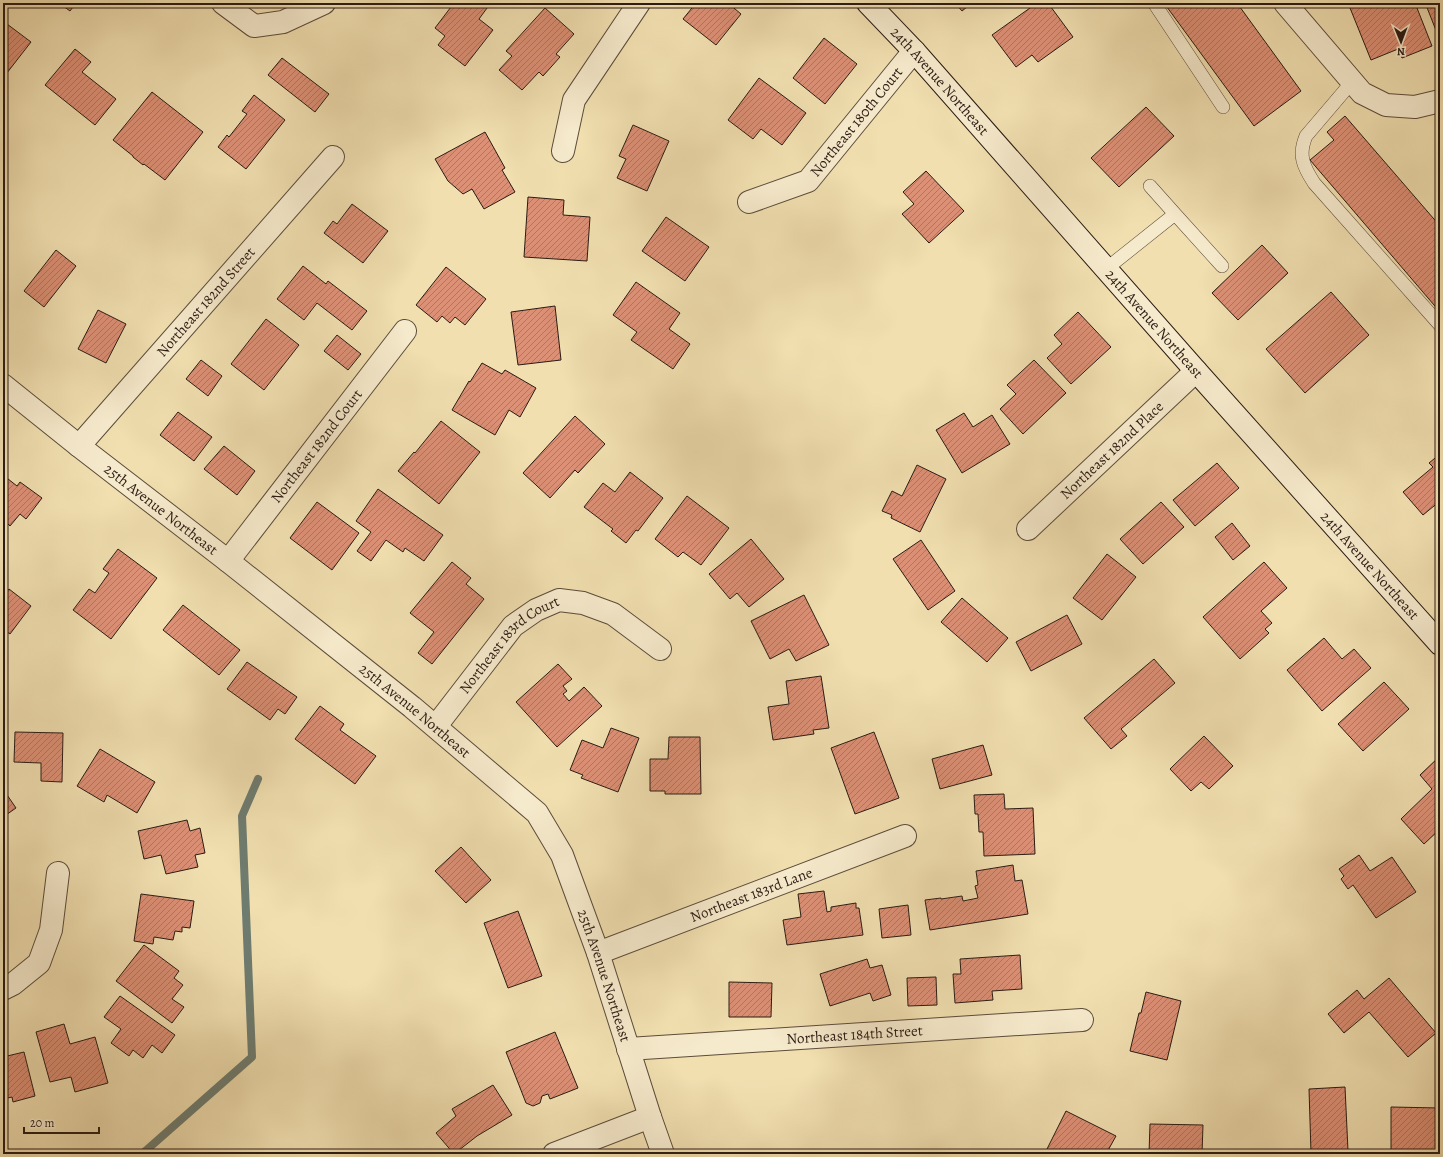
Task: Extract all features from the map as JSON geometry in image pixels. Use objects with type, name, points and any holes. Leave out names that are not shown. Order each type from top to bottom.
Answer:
[{"type":"street","points":[[222,3],[254,26],[283,22],[324,3]]},
{"type":"street","points":[[563,151],[574,100],[639,3]]},
{"type":"street","name":"24th Avenue Northeast","points":[[868,3],[914,51],[1196,371],[1440,644]]},
{"type":"street","points":[[1285,3],[1362,93],[1386,105],[1415,107],[1440,101]]},
{"type":"street","name":"Northeast 180th Court","points":[[749,202],[808,181],[914,51]]},
{"type":"street","name":"Northeast 182nd Street","points":[[79,446],[333,157]]},
{"type":"street","name":"Northeast 182nd Court","points":[[228,561],[405,331]]},
{"type":"street","name":"Northeast 182nd Place","points":[[1028,529],[1196,371]]},
{"type":"street","name":"25th Avenue Northeast","points":[[3,385],[436,726],[537,813],[562,855],[598,953],[663,1154]]},
{"type":"street","name":"Northeast 183rd Court","points":[[436,726],[513,626],[536,610],[559,600],[583,603],[613,614],[660,649]]},
{"type":"street","name":"Northeast 183rd Lane","points":[[598,953],[905,836]]},
{"type":"street","points":[[3,990],[13,984],[39,963],[51,930],[58,873]]},
{"type":"street","name":"Northeast 184th Street","points":[[628,1049],[1082,1020]]},
{"type":"street","points":[[554,1154],[650,1117]]},
{"type":"lane","points":[[1154,3],[1223,107]]},
{"type":"lane","points":[[1352,82],[1306,136],[1302,147],[1302,159],[1306,170],[1314,183],[1440,325]]},
{"type":"lane","points":[[1150,186],[1222,266]]},
{"type":"lane","points":[[1106,269],[1175,214]]},
{"type":"building","points":[[59,3],[76,3],[70,11]]},
{"type":"building","points":[[454,3],[490,4],[479,19],[493,30],[465,66],[438,45],[445,36],[435,28]]},
{"type":"building","points":[[696,3],[728,3],[741,14],[716,45],[683,19]]},
{"type":"building","points":[[955,3],[972,3],[962,11]]},
{"type":"building","points":[[1037,3],[1048,3],[1073,37],[1038,62],[1032,55],[1016,67],[992,35]]},
{"type":"building","points":[[1164,3],[1237,3],[1301,91],[1254,126]]},
{"type":"building","points":[[1348,3],[1440,3],[1440,32],[1437,33],[1426,5],[1417,8],[1432,46],[1402,58],[1398,49],[1371,60]]},
{"type":"building","points":[[545,8],[574,34],[556,54],[560,57],[543,76],[539,72],[522,90],[499,70],[512,56],[506,51]]},
{"type":"building","points":[[3,21],[31,42],[3,78]]},
{"type":"building","points":[[824,38],[857,64],[825,104],[793,78]]},
{"type":"building","points":[[75,49],[91,62],[82,72],[116,99],[95,125],[45,85]]},
{"type":"building","points":[[282,58],[329,94],[315,112],[268,75]]},
{"type":"building","points":[[759,78],[806,113],[782,145],[761,129],[753,139],[728,120]]},
{"type":"building","points":[[152,92],[203,132],[165,180],[144,164],[143,165],[113,140]]},
{"type":"building","points":[[254,95],[285,120],[246,169],[218,147],[227,135],[229,137],[247,114],[242,111]]},
{"type":"building","points":[[1146,107],[1174,136],[1119,187],[1091,158]]},
{"type":"building","points":[[1345,116],[1440,226],[1440,312],[1310,160],[1334,140],[1327,132]]},
{"type":"building","points":[[633,125],[669,141],[647,191],[617,178],[626,159],[619,156]]},
{"type":"building","points":[[485,132],[505,168],[502,170],[515,192],[484,209],[472,189],[463,194],[448,181],[435,159]]},
{"type":"building","points":[[926,171],[964,211],[929,243],[902,214],[914,204],[903,192]]},
{"type":"building","points":[[528,197],[564,200],[563,215],[590,217],[587,261],[524,257]]},
{"type":"building","points":[[352,204],[388,231],[363,263],[324,233],[333,221],[337,224]]},
{"type":"building","points":[[666,217],[709,247],[685,281],[642,251]]},
{"type":"building","points":[[1262,245],[1288,273],[1238,320],[1212,293]]},
{"type":"building","points":[[56,250],[76,266],[44,307],[24,291]]},
{"type":"building","points":[[303,266],[326,284],[328,281],[367,311],[352,330],[317,303],[304,320],[277,299]]},
{"type":"building","points":[[446,267],[486,299],[465,325],[455,317],[450,323],[442,316],[437,322],[416,305]]},
{"type":"building","points":[[636,282],[680,313],[669,329],[690,344],[673,369],[631,340],[637,332],[613,315]]},
{"type":"building","points":[[1331,292],[1369,335],[1305,393],[1266,349]]},
{"type":"building","points":[[555,306],[561,360],[518,365],[511,312]]},
{"type":"building","points":[[98,310],[126,324],[106,363],[78,349]]},
{"type":"building","points":[[1078,312],[1111,347],[1071,384],[1047,358],[1062,344],[1054,335]]},
{"type":"building","points":[[266,319],[299,345],[264,390],[231,364]]},
{"type":"building","points":[[337,335],[361,354],[348,370],[324,351]]},
{"type":"building","points":[[201,360],[222,376],[208,396],[186,379]]},
{"type":"building","points":[[1034,360],[1066,393],[1023,434],[1000,409],[1016,394],[1007,385]]},
{"type":"building","points":[[482,363],[502,374],[505,370],[536,388],[520,417],[509,410],[495,435],[452,410],[469,381],[470,382]]},
{"type":"building","points":[[178,412],[212,437],[194,461],[160,435]]},
{"type":"building","points":[[964,413],[973,427],[992,415],[1010,444],[962,473],[936,430]]},
{"type":"building","points":[[575,416],[605,444],[578,473],[575,470],[550,498],[523,473]]},
{"type":"building","points":[[441,421],[480,452],[439,504],[398,471]]},
{"type":"building","points":[[224,446],[255,471],[237,495],[204,469]]},
{"type":"building","points":[[1440,454],[1440,501],[1423,515],[1403,492],[1433,467],[1429,463]]},
{"type":"building","points":[[1217,463],[1239,488],[1195,526],[1173,500]]},
{"type":"building","points":[[917,465],[946,479],[920,532],[891,518],[892,515],[882,511],[892,491],[902,496]]},
{"type":"building","points":[[630,472],[663,498],[638,531],[636,530],[626,543],[611,531],[613,529],[584,507],[603,483],[615,492]]},
{"type":"building","points":[[3,475],[17,486],[20,482],[42,498],[26,519],[20,514],[10,526],[8,524],[3,531]]},
{"type":"building","points":[[378,489],[443,535],[424,561],[405,548],[403,552],[386,540],[371,561],[357,551],[371,532],[356,521]]},
{"type":"building","points":[[687,496],[729,528],[701,565],[683,552],[678,557],[655,539]]},
{"type":"building","points":[[317,502],[359,533],[332,570],[290,538]]},
{"type":"building","points":[[1161,502],[1184,527],[1143,564],[1120,539]]},
{"type":"building","points":[[1232,523],[1250,546],[1233,560],[1215,537]]},
{"type":"building","points":[[751,539],[784,579],[749,607],[737,593],[730,599],[709,574]]},
{"type":"building","points":[[921,540],[955,591],[928,610],[893,559]]},
{"type":"building","points":[[118,549],[157,578],[111,639],[73,610],[89,589],[95,593],[109,573],[103,569]]},
{"type":"building","points":[[1107,554],[1136,577],[1102,620],[1073,598]]},
{"type":"building","points":[[452,562],[471,578],[466,584],[484,599],[432,664],[418,653],[434,632],[410,613]]},
{"type":"building","points":[[1264,562],[1287,588],[1261,611],[1272,623],[1265,629],[1269,633],[1240,659],[1203,617]]},
{"type":"building","points":[[9,589],[31,606],[10,634],[3,629],[3,597]]},
{"type":"building","points":[[804,595],[829,645],[796,661],[789,649],[770,659],[751,621]]},
{"type":"building","points":[[962,598],[1008,638],[987,662],[941,622]]},
{"type":"building","points":[[183,605],[240,650],[219,675],[163,630]]},
{"type":"building","points":[[1067,615],[1082,644],[1031,671],[1016,642]]},
{"type":"building","points":[[1324,638],[1342,659],[1354,649],[1371,668],[1322,711],[1287,670]]},
{"type":"building","points":[[1154,659],[1175,683],[1121,729],[1127,736],[1111,749],[1084,718]]},
{"type":"building","points":[[247,662],[297,697],[285,714],[278,709],[270,720],[227,689]]},
{"type":"building","points":[[558,664],[572,679],[563,686],[567,691],[563,694],[569,701],[584,687],[602,706],[557,747],[516,702]]},
{"type":"building","points":[[821,676],[829,728],[813,730],[814,734],[773,740],[768,707],[789,704],[786,681]]},
{"type":"building","points":[[1384,682],[1409,709],[1363,751],[1338,724]]},
{"type":"building","points":[[320,706],[344,724],[340,730],[376,756],[355,784],[295,739]]},
{"type":"building","points":[[611,728],[639,738],[618,792],[581,778],[583,775],[570,770],[582,740],[603,748]]},
{"type":"building","points":[[15,732],[63,733],[62,782],[41,781],[41,763],[14,762]]},
{"type":"building","points":[[874,732],[899,798],[855,814],[831,748]]},
{"type":"building","points":[[1204,736],[1233,766],[1209,789],[1201,782],[1191,791],[1170,769]]},
{"type":"building","points":[[669,737],[700,737],[701,794],[665,794],[665,791],[650,791],[650,759],[668,759]]},
{"type":"building","points":[[983,745],[992,775],[940,789],[932,759]]},
{"type":"building","points":[[100,749],[155,782],[137,813],[107,795],[104,802],[77,786]]},
{"type":"building","points":[[1440,756],[1440,829],[1424,844],[1401,819],[1432,789],[1420,775]]},
{"type":"building","points":[[3,789],[16,808],[3,817]]},
{"type":"building","points":[[1004,794],[1005,809],[1033,808],[1035,854],[984,856],[983,832],[979,832],[978,814],[975,814],[974,795]]},
{"type":"building","points":[[187,820],[190,831],[200,828],[205,853],[195,855],[198,867],[166,874],[161,855],[144,859],[138,831]]},
{"type":"building","points":[[461,847],[491,880],[466,903],[435,871]]},
{"type":"building","points":[[1359,855],[1370,871],[1392,857],[1416,892],[1376,918],[1353,885],[1348,889],[1341,879],[1344,876],[1339,869]]},
{"type":"building","points":[[1013,865],[1015,881],[1022,880],[1028,914],[930,930],[925,900],[962,896],[963,901],[978,898],[975,886],[978,885],[976,871]]},
{"type":"building","points":[[824,891],[827,912],[831,911],[831,907],[856,903],[856,908],[859,908],[863,935],[787,945],[783,920],[801,917],[798,894]]},
{"type":"building","points":[[141,894],[194,901],[190,928],[182,927],[182,932],[175,931],[173,940],[154,937],[153,944],[134,941]]},
{"type":"building","points":[[908,905],[911,935],[882,938],[879,909]]},
{"type":"building","points":[[518,911],[542,976],[508,988],[484,923]]},
{"type":"building","points":[[144,945],[179,971],[174,978],[183,985],[172,999],[184,1007],[172,1023],[116,981]]},
{"type":"building","points":[[1020,955],[1022,989],[992,991],[993,1000],[955,1003],[953,974],[961,974],[960,959]]},
{"type":"building","points":[[867,959],[870,968],[882,965],[891,995],[873,1001],[870,993],[830,1006],[820,974]]},
{"type":"building","points":[[936,977],[937,1005],[908,1006],[907,978]]},
{"type":"building","points":[[1389,978],[1436,1033],[1408,1057],[1369,1012],[1344,1033],[1328,1014],[1357,990],[1364,999]]},
{"type":"building","points":[[729,982],[772,983],[771,1017],[729,1017]]},
{"type":"building","points":[[1146,992],[1181,1001],[1167,1060],[1130,1051],[1139,1013],[1141,1013]]},
{"type":"building","points":[[120,996],[175,1035],[162,1053],[152,1045],[143,1058],[133,1050],[129,1056],[111,1043],[121,1029],[104,1017]]},
{"type":"building","points":[[64,1024],[70,1044],[95,1037],[108,1083],[75,1092],[71,1077],[50,1082],[36,1032]]},
{"type":"building","points":[[555,1032],[578,1088],[550,1099],[548,1094],[542,1096],[540,1103],[533,1106],[526,1103],[506,1052]]},
{"type":"building","points":[[24,1052],[35,1096],[13,1102],[12,1097],[3,1099],[3,1057]]},
{"type":"building","points":[[493,1085],[512,1115],[477,1136],[454,1154],[436,1133],[456,1116],[452,1109]]},
{"type":"building","points":[[1345,1087],[1348,1151],[1311,1153],[1309,1089]]},
{"type":"building","points":[[1391,1107],[1440,1108],[1440,1154],[1391,1154]]},
{"type":"building","points":[[1066,1111],[1116,1136],[1106,1154],[1052,1154],[1046,1151]]},
{"type":"building","points":[[1150,1124],[1203,1125],[1202,1154],[1149,1154]]},
{"type":"waterway","points":[[142,1154],[252,1057],[242,816],[258,779]]}]
